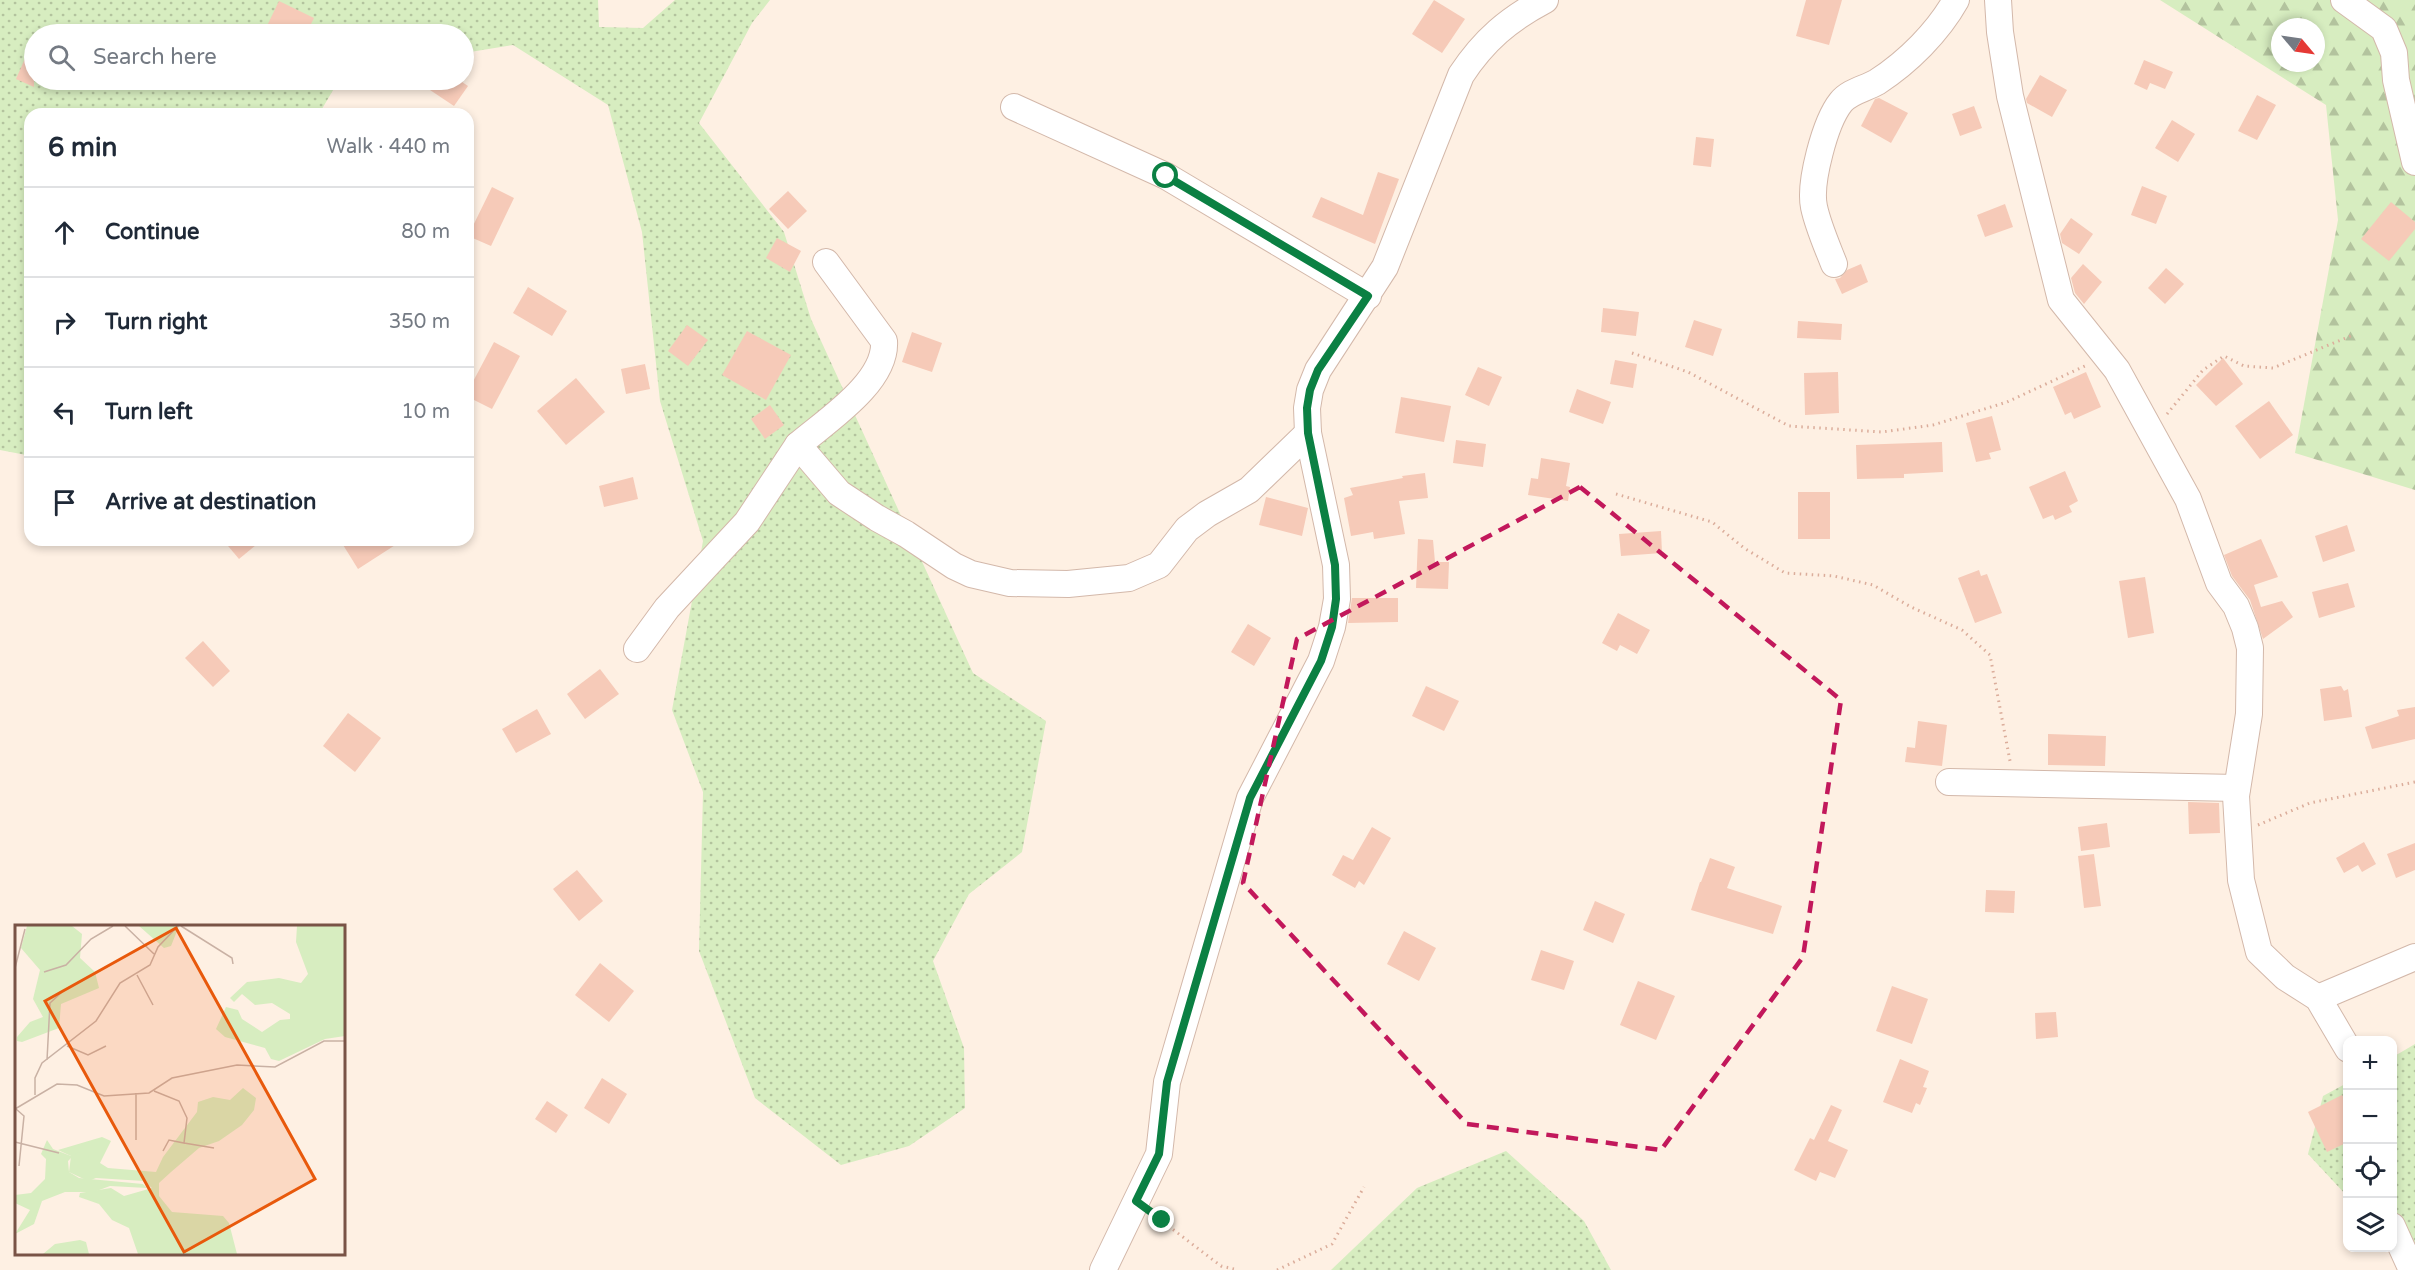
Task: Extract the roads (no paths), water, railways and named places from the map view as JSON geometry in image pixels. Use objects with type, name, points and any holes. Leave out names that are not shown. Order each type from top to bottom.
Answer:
[{"type":"street","points":[[1103,1270],[1159,1154],[1167,1082],[1250,798],[1321,661],[1332,627],[1336,599],[1335,565],[1308,433],[1307,408],[1314,380],[1333,345],[1368,296],[1384,267],[1461,75],[1477,50],[1520,13],[1545,0]]},
{"type":"street","points":[[1833,264],[1813,206],[1816,164],[1830,124],[1841,102],[1851,93],[1876,83],[1929,39],[1956,0]]},
{"type":"street","points":[[1998,0],[2000,32],[2010,96],[2061,300],[2117,370],[2151,432],[2187,499],[2219,583],[2236,606],[2250,648],[2249,714],[2237,788],[2238,834],[2241,880],[2259,952],[2285,977],[2318,998],[2342,1038]]},
{"type":"street","points":[[2344,0],[2384,29],[2394,53],[2396,80],[2415,162]]},
{"type":"street","points":[[1014,107],[1166,176],[1368,296]]},
{"type":"street","points":[[637,649],[667,608],[747,522],[798,445],[844,408],[867,384],[880,364],[885,350],[884,341],[826,262]]},
{"type":"street","points":[[798,445],[839,493],[954,566],[971,574],[1010,583],[1068,584],[1129,578],[1159,565],[1187,529],[1207,514],[1249,490],[1308,433]]},
{"type":"street","points":[[1949,782],[2237,788]]},
{"type":"street","points":[[2318,998],[2415,957]]},
{"type":"street","points":[[2342,1038],[2361,979]]},
{"type":"street","points":[[2397,1237],[2412,1270]]}]
